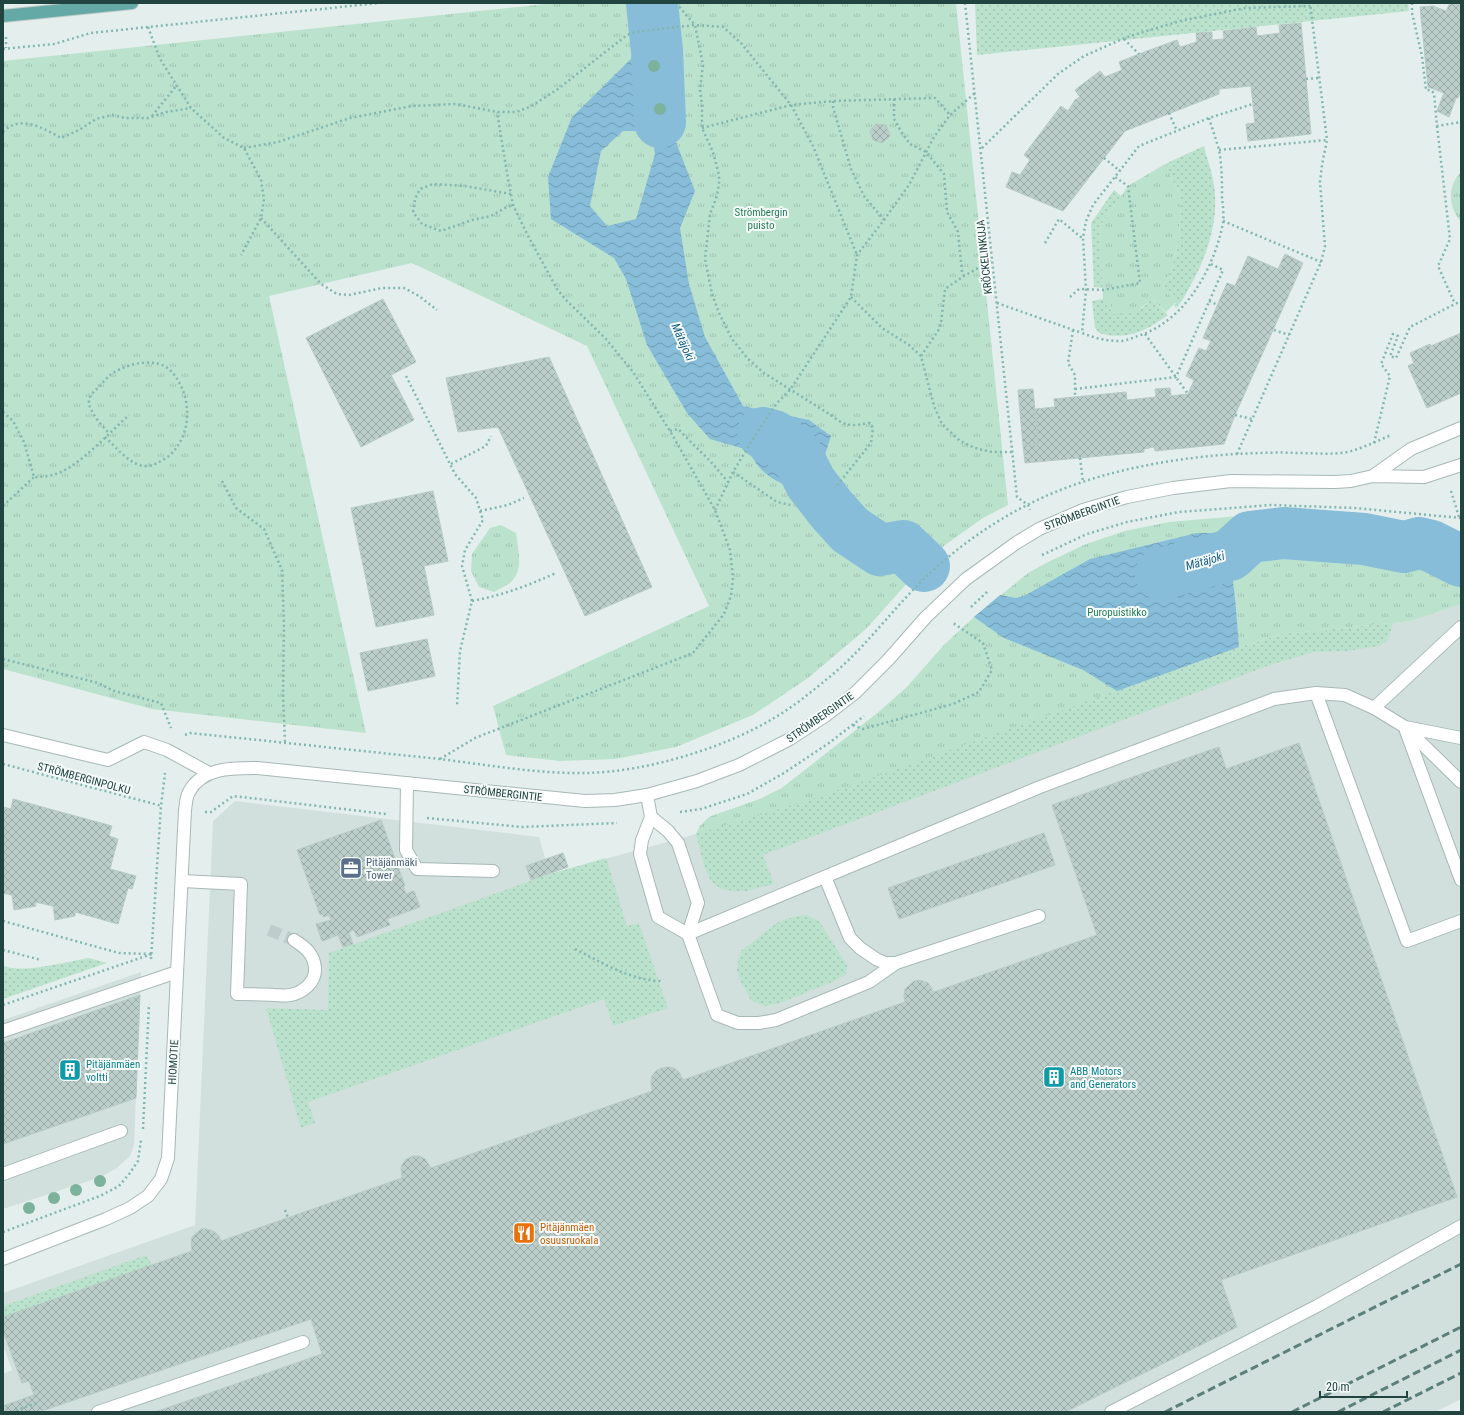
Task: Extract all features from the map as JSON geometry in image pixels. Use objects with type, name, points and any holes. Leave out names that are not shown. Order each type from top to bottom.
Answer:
[{"type":"main road","points":[[3,16],[132,3]]},
{"type":"street","name":"STRÖMBERGINTIE","points":[[1373,476],[1411,449],[1461,428]]},
{"type":"street","name":"STRÖMBERGINTIE","points":[[209,773],[231,768],[257,768],[585,801],[615,800],[647,795],[697,781],[739,765],[790,740],[855,693],[888,660],[926,617],[966,579],[1016,542],[1039,529],[1090,508],[1127,497],[1173,488],[1231,481],[1335,482],[1351,481],[1373,476],[1424,477],[1461,465]]},
{"type":"street","points":[[1374,708],[1461,627]]},
{"type":"street","points":[[1316,693],[1407,941],[1461,921]]},
{"type":"street","points":[[688,934],[1040,787],[1274,699],[1316,693],[1345,695],[1374,708],[1405,727],[1461,782]]},
{"type":"street","points":[[1405,727],[1461,738]]},
{"type":"street","points":[[1405,727],[1461,880]]},
{"type":"street","points":[[3,735],[108,760],[144,742],[167,750],[209,773]]},
{"type":"street","name":"HIOMOTIE","points":[[3,1259],[106,1219],[130,1208],[148,1196],[161,1179],[168,1158],[185,810],[188,793],[194,784],[209,773]]},
{"type":"street","points":[[407,783],[406,850],[417,869],[493,871]]},
{"type":"street","points":[[647,795],[651,817],[642,840],[640,854],[658,917],[688,934]]},
{"type":"street","points":[[651,817],[678,843],[698,902],[688,934],[717,1015],[738,1023],[759,1023],[776,1020],[869,982],[896,963],[1038,916]]},
{"type":"street","points":[[825,877],[850,938],[860,948],[876,959],[885,963],[896,963]]},
{"type":"street","points":[[182,881],[241,884],[237,994],[290,995],[302,991],[310,984],[316,974],[315,964],[305,947],[294,940]]},
{"type":"street","points":[[3,1031],[177,972]]},
{"type":"street","points":[[3,1174],[121,1131]]},
{"type":"street","points":[[1111,1412],[1317,1306],[1461,1226]]},
{"type":"street","points":[[98,1412],[303,1342]]},
{"type":"path","points":[[3,49],[54,44],[91,33],[379,3]]},
{"type":"path","points":[[676,3],[695,25],[703,65],[700,90],[702,105],[702,128],[713,152],[719,182],[717,196],[710,214],[706,243],[705,259],[712,294],[719,313],[732,339],[748,359],[764,373],[834,417],[841,423],[851,426],[870,423],[873,428],[871,443],[835,488]]},
{"type":"path","name":"KRÖCKELINKUJA","points":[[440,759],[529,771],[590,773],[642,767],[692,754],[740,736],[773,719],[831,676],[859,651],[926,577],[960,548],[993,524],[1028,505],[1017,497],[966,3]]},
{"type":"path","points":[[1412,3],[1412,13],[1422,56],[1426,90],[1430,90],[1434,93],[1450,239],[1438,266],[1455,304]]},
{"type":"path","points":[[981,148],[1058,74],[1084,56],[1124,38],[1180,21],[1245,8],[1310,4],[1327,140],[1320,182],[1325,248],[1322,262],[1237,454]]},
{"type":"path","points":[[244,148],[278,142],[350,118],[412,106],[456,104],[497,112],[516,112],[530,107],[558,89],[627,36],[635,32],[695,25],[723,27],[742,43],[791,105],[813,146],[856,255],[851,297],[790,390],[776,403],[733,472],[716,510]]},
{"type":"path","points":[[148,27],[160,59],[191,108],[224,138],[244,148],[261,180],[264,199],[261,218],[241,255]]},
{"type":"path","points":[[1124,38],[1139,54]]},
{"type":"path","points":[[1306,79],[1319,78]]},
{"type":"path","points":[[152,117],[177,85]]},
{"type":"path","points":[[856,255],[909,185],[934,137],[950,115],[975,92]]},
{"type":"path","points":[[702,128],[791,105],[833,101],[894,98],[935,98],[950,115]]},
{"type":"path","points":[[894,98],[894,119],[902,133],[910,144],[926,152],[944,174],[947,212],[958,232],[962,272],[964,276]]},
{"type":"path","points":[[833,101],[833,107],[851,169],[864,196],[884,220]]},
{"type":"path","points":[[1082,333],[1086,290],[1082,238],[1086,221],[1093,205],[1139,146],[1209,118],[1253,104]]},
{"type":"path","points":[[3,132],[9,126],[19,123],[41,126],[61,138],[79,130],[96,119],[112,115],[125,118],[152,117],[166,112],[191,108]]},
{"type":"path","points":[[3,1232],[100,1196],[119,1186],[138,1161],[143,1125],[161,806],[167,750],[176,739],[190,733],[440,759],[475,738],[693,653],[724,614],[731,596],[733,578],[730,550],[716,510],[670,431],[633,372],[606,339],[567,301],[557,289],[513,205],[497,112]]},
{"type":"path","points":[[1168,113],[1177,131]]},
{"type":"path","points":[[997,303],[1093,338],[1122,341],[1150,332],[1166,321],[1183,306],[1195,292],[1207,270],[1216,248],[1223,221],[1219,150],[1209,118]]},
{"type":"path","points":[[1437,126],[1461,122]]},
{"type":"path","points":[[1219,150],[1327,140]]},
{"type":"path","points":[[1104,158],[1120,172]]},
{"type":"path","points":[[1070,297],[1079,289],[1103,290],[1140,283],[1128,186],[1115,177]]},
{"type":"path","points":[[511,194],[465,186],[433,184],[420,189],[415,199],[413,212],[422,224],[441,231],[472,220],[491,216],[513,205]]},
{"type":"path","points":[[261,218],[322,284],[337,294],[349,295],[382,288],[404,288],[419,296],[437,310]]},
{"type":"path","points":[[1045,242],[1059,219],[1082,238]]},
{"type":"path","points":[[1223,221],[1322,262]]},
{"type":"path","points":[[920,356],[938,331],[941,323],[945,289],[992,260]]},
{"type":"path","points":[[1176,377],[1223,270],[1209,264]]},
{"type":"path","points":[[851,297],[882,328],[909,345],[920,356],[934,406],[942,424],[960,441],[975,448],[992,452],[1013,452]]},
{"type":"path","points":[[1209,301],[1218,305]]},
{"type":"path","points":[[1374,443],[1390,376],[1381,364],[1393,334],[1398,336],[1390,356],[1396,358],[1410,327],[1461,301]]},
{"type":"path","points":[[1073,330],[1068,363],[1075,375],[1075,397]]},
{"type":"path","points":[[1274,330],[1289,335]]},
{"type":"path","points":[[1145,334],[1188,394]]},
{"type":"path","points":[[105,437],[128,460],[144,466],[160,463],[172,454],[181,440],[187,425],[188,407],[184,391],[179,380],[168,368],[153,362],[138,363],[123,368],[110,375],[92,393],[89,401],[91,409],[99,422],[109,433]]},
{"type":"path","points":[[406,376],[455,474],[476,498],[482,520],[465,550],[462,566],[472,601],[460,651],[457,706]]},
{"type":"path","points":[[1075,389],[1176,377]]},
{"type":"path","points":[[3,412],[13,421],[24,442],[34,477]]},
{"type":"path","points":[[3,506],[34,477],[46,477],[61,472],[81,459],[129,415]]},
{"type":"path","points":[[1235,415],[1252,419]]},
{"type":"path","points":[[670,431],[678,429],[712,463],[728,482]]},
{"type":"path","points":[[451,464],[486,446],[491,436]]},
{"type":"path","points":[[1080,458],[1083,482]]},
{"type":"path","points":[[733,472],[777,502],[791,505]]},
{"type":"path","points":[[222,481],[236,508],[264,529],[282,570],[285,743]]},
{"type":"path","points":[[480,511],[508,505],[524,498]]},
{"type":"path","points":[[1041,555],[1093,532],[1127,522],[1179,512],[1270,505],[1355,508],[1460,517]]},
{"type":"path","points":[[472,601],[496,597],[524,588],[556,573]]},
{"type":"path","points":[[966,611],[989,591]]},
{"type":"path","points":[[949,627],[958,619]]},
{"type":"path","points":[[853,725],[863,729],[953,704],[979,692],[992,670],[983,643],[953,623]]},
{"type":"path","points":[[3,659],[98,683],[114,691],[161,703],[176,739]]},
{"type":"path","points":[[211,812],[233,796],[406,816],[522,827],[613,824],[701,809],[747,794],[784,773],[829,743],[853,725],[867,712]]},
{"type":"path","name":"STRÖMBERGINPOLKU","points":[[3,764],[161,806]]},
{"type":"path","points":[[3,921],[119,953],[152,954]]},
{"type":"path","points":[[575,949],[631,976],[649,981],[663,981]]},
{"type":"path","points":[[3,950],[41,960]]},
{"type":"path","points":[[3,1005],[152,954]]},
{"type":"path","points":[[285,1210],[288,1218]]},
{"type":"path","points":[[11,1412],[37,1403]]},
{"type":"shaded area","points":[[1461,604],[1461,1399],[1435,1412],[3,1412],[3,1374],[12,1370],[3,1345],[3,1293],[195,1225],[213,821],[235,801],[539,837],[550,874],[696,834],[1283,634],[1411,621]]},
{"type":"shaded area","points":[[141,972],[134,1145],[130,1156],[117,1168],[101,1177],[3,1209],[3,1020]]},
{"type":"green space","name":"Strömbergin puisto","points":[[556,3],[956,3],[1008,505],[983,518],[945,545],[910,580],[866,629],[808,678],[753,715],[676,747],[615,759],[560,761],[506,755],[493,706],[709,606],[587,346],[412,263],[269,296],[366,733],[152,709],[3,669],[3,61]]},
{"type":"green space","points":[[975,3],[1408,3],[1409,11],[977,55]]},
{"type":"green space","points":[[1204,146],[1214,185],[1215,209],[1212,234],[1199,268],[1184,298],[1176,308],[1174,305],[1176,303],[1163,288],[1172,267],[1178,243],[1181,208],[1179,194],[1165,164]]},
{"type":"green space","points":[[1165,164],[1179,194],[1181,208],[1178,243],[1172,267],[1163,288],[1176,302],[1166,312],[1152,299],[1134,312],[1119,315],[1113,314],[1109,299],[1103,300],[1100,226],[1128,186]]},
{"type":"green space","points":[[1461,172],[1461,222],[1454,210],[1451,190],[1456,178]]},
{"type":"green space","points":[[1114,190],[1121,196],[1100,226],[1103,288],[1094,287],[1091,223]]},
{"type":"green space","points":[[1109,298],[1111,311],[1142,308],[1152,299],[1168,315],[1152,326],[1136,333],[1118,336],[1099,333],[1095,328],[1092,301]]},
{"type":"green space","name":"Puropuistikko","points":[[1263,514],[1388,521],[1437,527],[1461,532],[1461,604],[1411,621],[1283,634],[1239,647],[813,799],[696,834],[700,826],[709,817],[760,799],[782,788],[830,751],[907,687],[945,644],[974,617],[1028,573],[1086,544],[1125,531],[1169,522]]},
{"type":"green space","points":[[501,525],[516,533],[519,566],[518,572],[511,582],[494,592],[479,587],[471,571],[472,554],[490,528]]},
{"type":"green space","points":[[1393,623],[1388,640],[1379,646],[1347,651],[1314,652],[1273,664],[763,855],[774,884],[747,891],[721,889],[711,881],[704,866],[696,834],[700,826],[709,817],[760,799],[782,788],[880,711],[907,687],[945,644],[1239,647],[1283,634]]},
{"type":"green space","points":[[606,858],[627,926],[639,923],[668,1008],[613,1026],[604,999],[308,1102],[315,1123],[301,1128],[266,1008],[328,1010],[329,953],[550,874]]},
{"type":"green space","points":[[806,915],[819,921],[847,965],[846,974],[835,981],[780,1003],[764,1006],[751,1000],[737,971],[741,951],[778,922],[797,916]]},
{"type":"green space","points":[[89,958],[107,963],[3,999],[3,965],[10,968],[20,969]]},
{"type":"green space","points":[[146,1255],[152,1265],[3,1317],[3,1306]]},
{"type":"water","points":[[677,49],[670,127],[695,191],[680,228],[689,284],[705,337],[743,406],[809,420],[831,436],[818,473],[812,482],[804,487],[795,490],[773,479],[762,470],[752,458],[748,450],[710,439],[687,413],[647,345],[626,279],[614,258],[551,219],[548,177],[572,117],[636,54]],"holes":[[[623,131],[651,131],[655,154],[636,219],[607,226],[590,206],[601,151]]]},
{"type":"water","points":[[1197,533],[1223,533],[1232,575],[1239,647],[1117,691],[1083,670],[1004,638],[974,617],[1000,595],[1016,598],[1024,596],[1090,559]]},
{"type":"building","points":[[1450,3],[1461,5],[1461,90],[1458,98],[1456,98],[1449,117],[1437,111],[1444,93],[1428,87],[1420,7],[1433,6],[1446,11]]},
{"type":"building","points":[[1301,23],[1311,134],[1248,141],[1246,124],[1255,123],[1251,86],[1219,89],[1219,94],[1125,131],[1063,211],[1006,187],[1012,172],[1020,175],[1030,160],[1024,155],[1061,106],[1068,111],[1075,100],[1080,97],[1075,90],[1100,71],[1105,77],[1122,70],[1119,62],[1177,40],[1180,47],[1197,42],[1196,33],[1212,32],[1212,40],[1224,39],[1223,31],[1256,27],[1257,36],[1280,33],[1279,25]]},
{"type":"building","points":[[876,124],[886,125],[890,136],[882,143],[873,140],[870,131]]},
{"type":"building","points":[[1285,254],[1303,263],[1235,415],[1224,444],[1155,451],[1154,447],[1144,449],[1144,452],[1025,463],[1023,445],[1038,444],[1035,409],[1055,407],[1054,399],[1126,392],[1127,400],[1156,397],[1155,389],[1170,388],[1171,396],[1188,394],[1194,380],[1186,376],[1199,348],[1206,351],[1211,341],[1203,338],[1227,283],[1235,286],[1248,256],[1278,269]]},
{"type":"building","points":[[383,299],[416,362],[391,375],[414,420],[361,447],[306,338]]},
{"type":"building","points":[[1461,333],[1461,393],[1427,408],[1408,366],[1414,363],[1410,353]]},
{"type":"building","points":[[549,357],[652,587],[585,616],[498,427],[458,432],[446,378]]},
{"type":"building","points":[[1033,389],[1038,444],[1023,445],[1018,390]]},
{"type":"building","points":[[433,491],[448,561],[424,566],[434,615],[376,627],[351,508]]},
{"type":"building","points":[[427,639],[435,676],[368,691],[360,653]]},
{"type":"building","name":"ABB Motors and Generators","points":[[1299,743],[1457,1197],[1221,1280],[1237,1327],[1065,1412],[155,1412],[322,1354],[311,1319],[39,1412],[6,1412],[3,1406],[34,1395],[29,1381],[22,1383],[3,1331],[3,1317],[192,1251],[192,1237],[201,1229],[207,1229],[215,1232],[221,1241],[402,1178],[401,1167],[405,1160],[413,1156],[419,1156],[425,1159],[431,1168],[652,1091],[652,1076],[656,1071],[662,1068],[674,1068],[679,1072],[683,1080],[905,1002],[905,989],[914,981],[920,980],[928,983],[934,992],[1097,935],[1052,805],[1219,747],[1226,769]]},
{"type":"building","points":[[13,799],[112,826],[109,836],[118,839],[110,869],[136,876],[132,889],[128,888],[118,924],[75,912],[75,916],[55,920],[53,906],[35,902],[36,906],[14,910],[12,895],[3,893],[3,807],[11,809]]},
{"type":"building","name":"Pitäjänmäki Tower","points":[[381,820],[405,886],[403,886],[406,894],[414,891],[420,907],[387,919],[390,925],[357,937],[354,930],[349,932],[353,944],[343,947],[338,935],[322,941],[316,924],[331,920],[329,915],[323,917],[323,914],[320,915],[297,850]]},
{"type":"building","points":[[1044,833],[1055,865],[899,919],[888,888]]},
{"type":"building","points":[[563,853],[568,867],[531,880],[526,866]]},
{"type":"building","name":"Pitäjänmäen voltti","points":[[140,995],[136,1098],[3,1144],[3,1043]]},
{"type":"waterway","name":"Mätäjoki","points":[[652,3],[657,51],[660,122]]},
{"type":"waterway","name":"Mätäjoki","points":[[763,433],[774,436],[796,454],[811,483],[850,530],[880,550],[903,546],[924,566]]},
{"type":"waterway","name":"Mätäjoki","points":[[1161,574],[1230,555],[1250,537],[1284,533],[1364,539],[1404,547],[1419,543],[1431,546],[1461,561]]},
{"type":"tunnel","points":[[269,930],[294,940]]},
{"type":"railway","points":[[1165,1412],[1461,1264]]},
{"type":"railway","points":[[1292,1412],[1461,1327]]},
{"type":"railway","points":[[1338,1412],[1461,1350]]},
{"type":"railway","points":[[1383,1412],[1461,1373]]},
{"type":"place","name":"Pitäjänmäki Tower","points":[[351,868]]},
{"type":"place","name":"Pitäjänmäen voltti","points":[[70,1070]]},
{"type":"place","name":"ABB Motors and Generators","points":[[1054,1077]]},
{"type":"place","name":"Pitäjänmäen osuusruokala","points":[[524,1233]]}]
